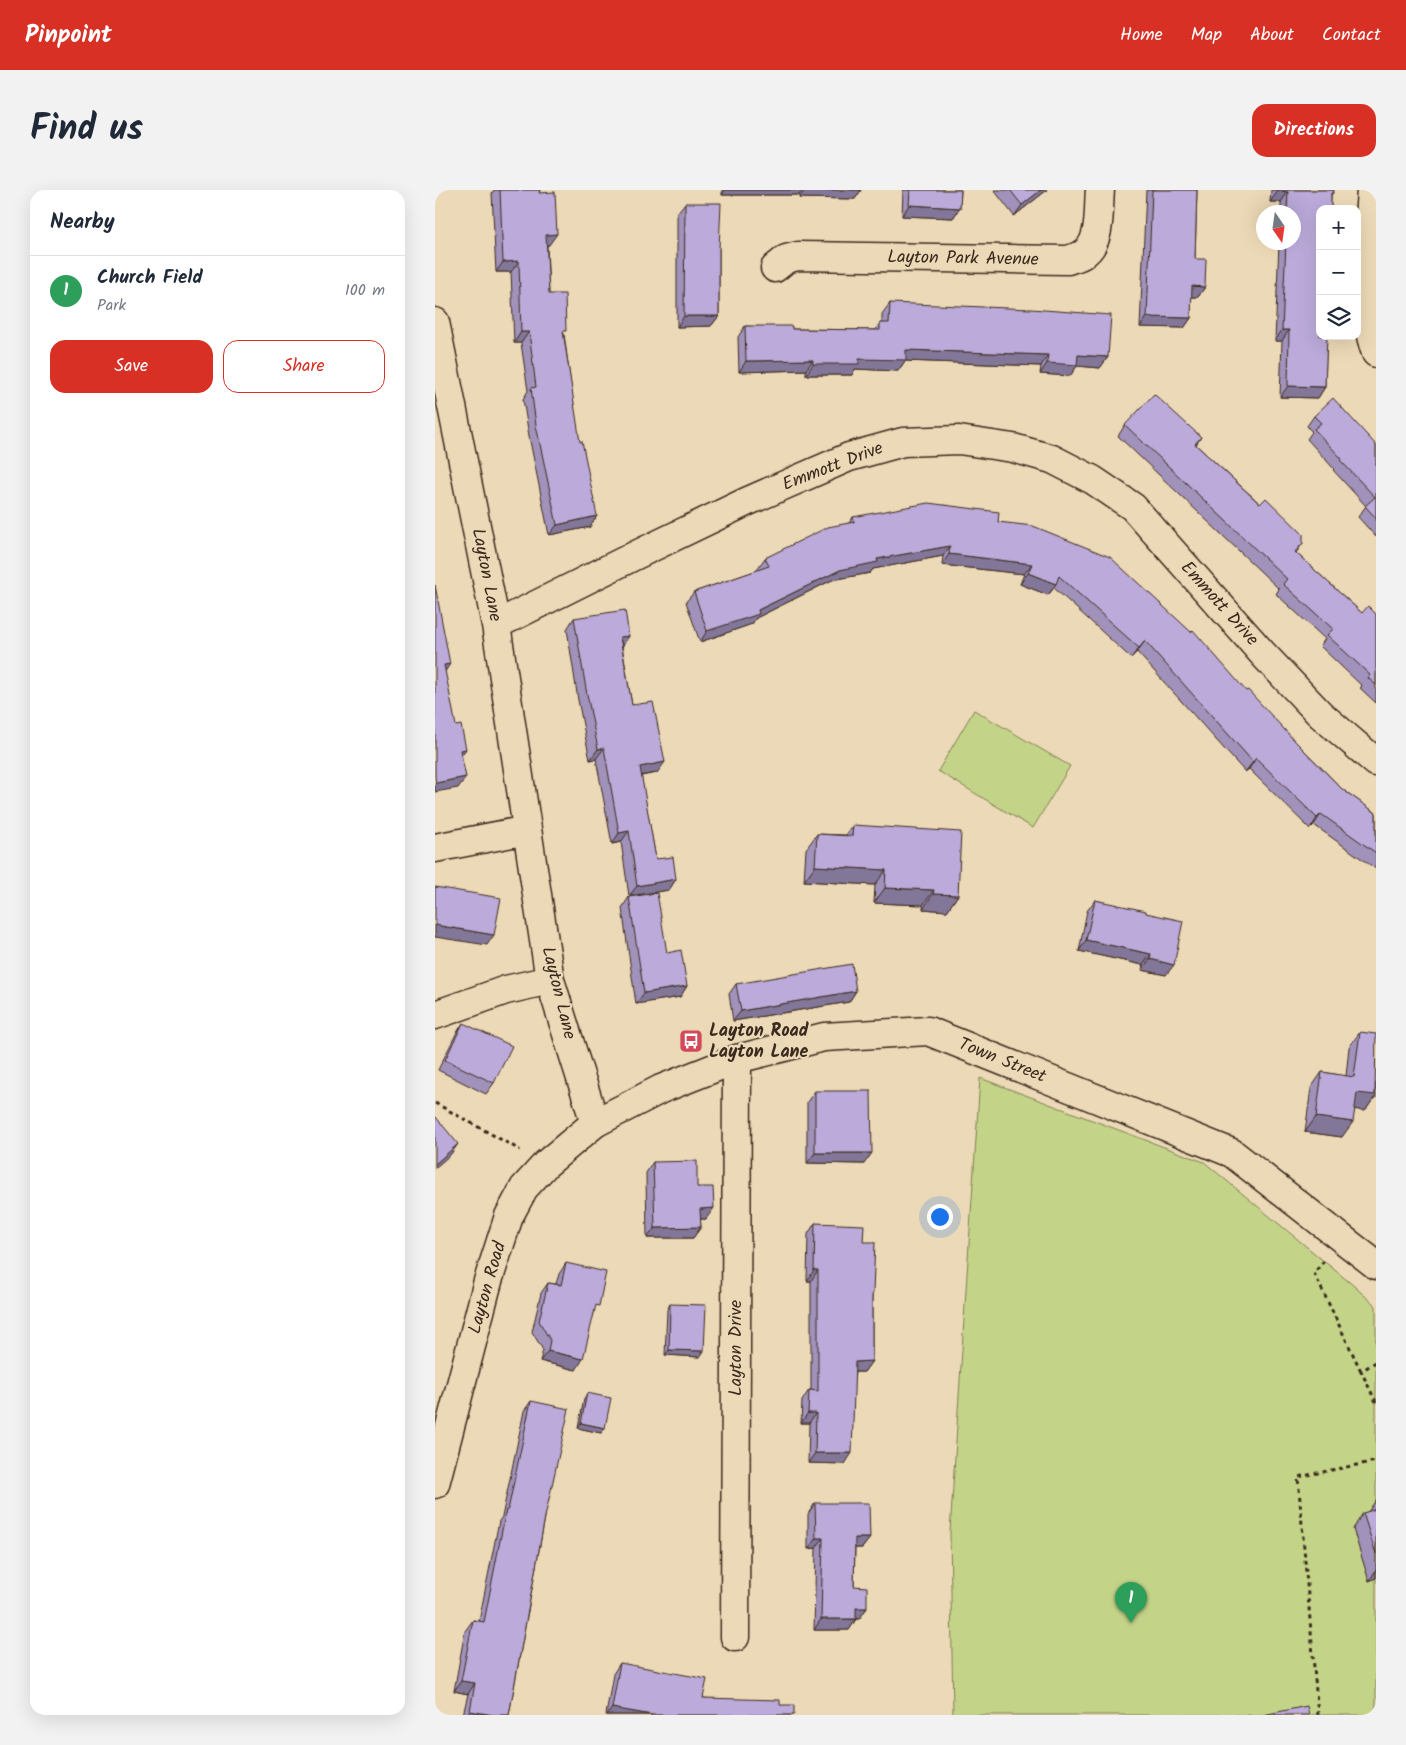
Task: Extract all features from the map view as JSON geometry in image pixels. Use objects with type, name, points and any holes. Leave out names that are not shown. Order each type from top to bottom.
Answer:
[{"type":"street","name":"Layton Park Avenue","points":[[775,268],[786,259],[799,256],[1068,260],[1083,254],[1092,246],[1096,234],[1100,190]]},
{"type":"street","points":[[1371,190],[1365,294],[1371,340],[1376,353]]},
{"type":"street","name":"Layton Lane","points":[[435,322],[496,625],[551,980],[595,1123]]},
{"type":"street","name":"Emmott Drive","points":[[496,625],[746,502],[849,457],[903,442],[959,440],[1013,448],[1052,459],[1093,480],[1133,507],[1263,654],[1314,707],[1376,762]]},
{"type":"street","points":[[435,848],[527,830]]},
{"type":"street","points":[[435,1015],[506,990],[551,980]]},
{"type":"street","name":"Town Street","points":[[595,1123],[661,1090],[737,1059],[824,1038],[928,1031],[1232,1153],[1376,1265]]},
{"type":"street","name":"Layton Drive","points":[[735,1637],[737,1059]]},
{"type":"street","name":"Layton Road","points":[[435,1484],[488,1281],[509,1216],[524,1188],[546,1164],[595,1123]]},
{"type":"path","points":[[435,1103],[519,1149]]},
{"type":"path","points":[[1343,1238],[1314,1273],[1376,1402]]},
{"type":"path","points":[[1361,1371],[1376,1362]]},
{"type":"path","points":[[1318,1715],[1297,1476],[1376,1461]]},
{"type":"green space","points":[[974,710],[1070,766],[1033,828],[938,771]]},
{"type":"green space","points":[[980,1078],[1204,1162],[1376,1306],[1376,1715],[953,1715],[950,1532]]},
{"type":"building","points":[[500,190],[540,190],[539,193],[555,192],[557,234],[546,235],[549,294],[565,294],[566,331],[563,331],[580,442],[582,441],[597,516],[557,525],[536,425],[531,388],[536,387],[529,332],[521,332],[519,261],[503,262]]},
{"type":"building","points":[[910,190],[961,190],[960,208],[909,205]]},
{"type":"building","points":[[1010,190],[1041,190],[1022,205]]},
{"type":"building","points":[[1152,190],[1197,190],[1195,259],[1206,259],[1205,287],[1192,286],[1191,318],[1147,317]]},
{"type":"building","points":[[1334,190],[1331,193],[1331,205],[1316,205],[1316,340],[1327,340],[1325,387],[1288,386],[1289,330],[1282,330],[1286,250],[1301,250],[1301,205],[1287,205],[1288,192],[1278,191]]},
{"type":"building","points":[[685,203],[721,203],[719,316],[684,316]]},
{"type":"building","points":[[890,303],[1031,309],[1111,315],[1108,357],[1078,355],[1077,365],[1047,363],[1048,355],[906,350],[906,360],[859,359],[859,364],[813,364],[813,360],[746,361],[745,326],[792,326],[792,329],[880,330],[880,323],[889,323]]},
{"type":"building","points":[[1154,394],[1201,437],[1195,444],[1260,504],[1266,498],[1303,534],[1303,543],[1295,552],[1362,613],[1368,606],[1376,614],[1376,685],[1368,678],[1370,675],[1327,635],[1333,629],[1283,584],[1287,579],[1125,425]]},
{"type":"building","points":[[1333,398],[1376,445],[1376,518],[1365,506],[1375,497],[1314,429],[1321,423],[1314,416]]},
{"type":"building","points":[[928,503],[999,512],[998,522],[1033,526],[1110,557],[1191,632],[1193,630],[1246,691],[1248,690],[1342,789],[1376,813],[1376,853],[1321,814],[1317,818],[1256,758],[1253,762],[1145,641],[1139,648],[1059,576],[1056,584],[1028,573],[1032,564],[949,554],[950,546],[877,559],[878,562],[840,570],[758,610],[759,614],[707,631],[694,592],[769,566],[765,558],[828,527],[854,522],[853,517]]},
{"type":"building","points":[[435,585],[450,664],[444,665],[456,726],[461,725],[466,749],[460,750],[466,777],[436,783],[435,777]]},
{"type":"building","points":[[625,610],[629,636],[620,637],[632,705],[653,702],[665,762],[640,767],[656,859],[673,857],[676,879],[637,886],[629,831],[619,833],[604,748],[598,749],[574,618]]},
{"type":"building","points":[[853,825],[961,832],[958,895],[933,894],[934,890],[885,888],[886,870],[815,866],[817,834],[852,836]]},
{"type":"building","points":[[435,887],[501,898],[494,935],[435,925]]},
{"type":"building","points":[[657,893],[667,953],[681,950],[687,986],[644,993],[629,897]]},
{"type":"building","points":[[1095,900],[1183,921],[1174,965],[1150,959],[1151,954],[1086,940]]},
{"type":"building","points":[[852,964],[856,991],[741,1011],[736,984]]},
{"type":"building","points":[[463,1023],[512,1046],[494,1083],[445,1060]]},
{"type":"building","points":[[1360,1032],[1376,1034],[1375,1095],[1357,1093],[1353,1122],[1316,1117],[1322,1072],[1354,1077]]},
{"type":"building","points":[[815,1091],[871,1091],[872,1153],[815,1153]]},
{"type":"building","points":[[435,1116],[458,1144],[435,1164]]},
{"type":"building","points":[[697,1161],[697,1187],[713,1187],[714,1208],[700,1209],[701,1227],[655,1228],[653,1162]]},
{"type":"building","points":[[815,1223],[864,1225],[863,1242],[875,1242],[872,1293],[872,1361],[855,1362],[852,1453],[815,1453],[816,1413],[808,1413],[809,1390],[818,1391],[818,1270],[814,1270]]},
{"type":"building","points":[[566,1263],[606,1272],[599,1306],[596,1305],[583,1359],[548,1351],[550,1340],[539,1321],[548,1283],[561,1285]]},
{"type":"building","points":[[670,1304],[706,1305],[704,1351],[669,1350]]},
{"type":"building","points":[[587,1393],[611,1398],[605,1428],[581,1423]]},
{"type":"building","points":[[531,1401],[569,1409],[545,1517],[509,1715],[493,1715],[470,1711],[475,1683],[461,1681],[473,1620],[484,1622],[506,1510],[508,1510]]},
{"type":"building","points":[[815,1503],[869,1503],[870,1538],[855,1538],[854,1586],[867,1587],[867,1608],[856,1608],[856,1619],[821,1619],[823,1538],[816,1538]]},
{"type":"building","points":[[1376,1509],[1376,1554],[1363,1513]]},
{"type":"building","points":[[620,1663],[707,1679],[703,1698],[780,1700],[780,1705],[794,1705],[794,1715],[652,1715],[612,1708]]},
{"type":"building","points":[[1307,1706],[1309,1715],[1263,1715]]},
{"type":"place","name":"Layton Road Layton Lane","points":[[691,1041]]},
{"type":"place","name":"Church Field","points":[[1131,1623]]}]
